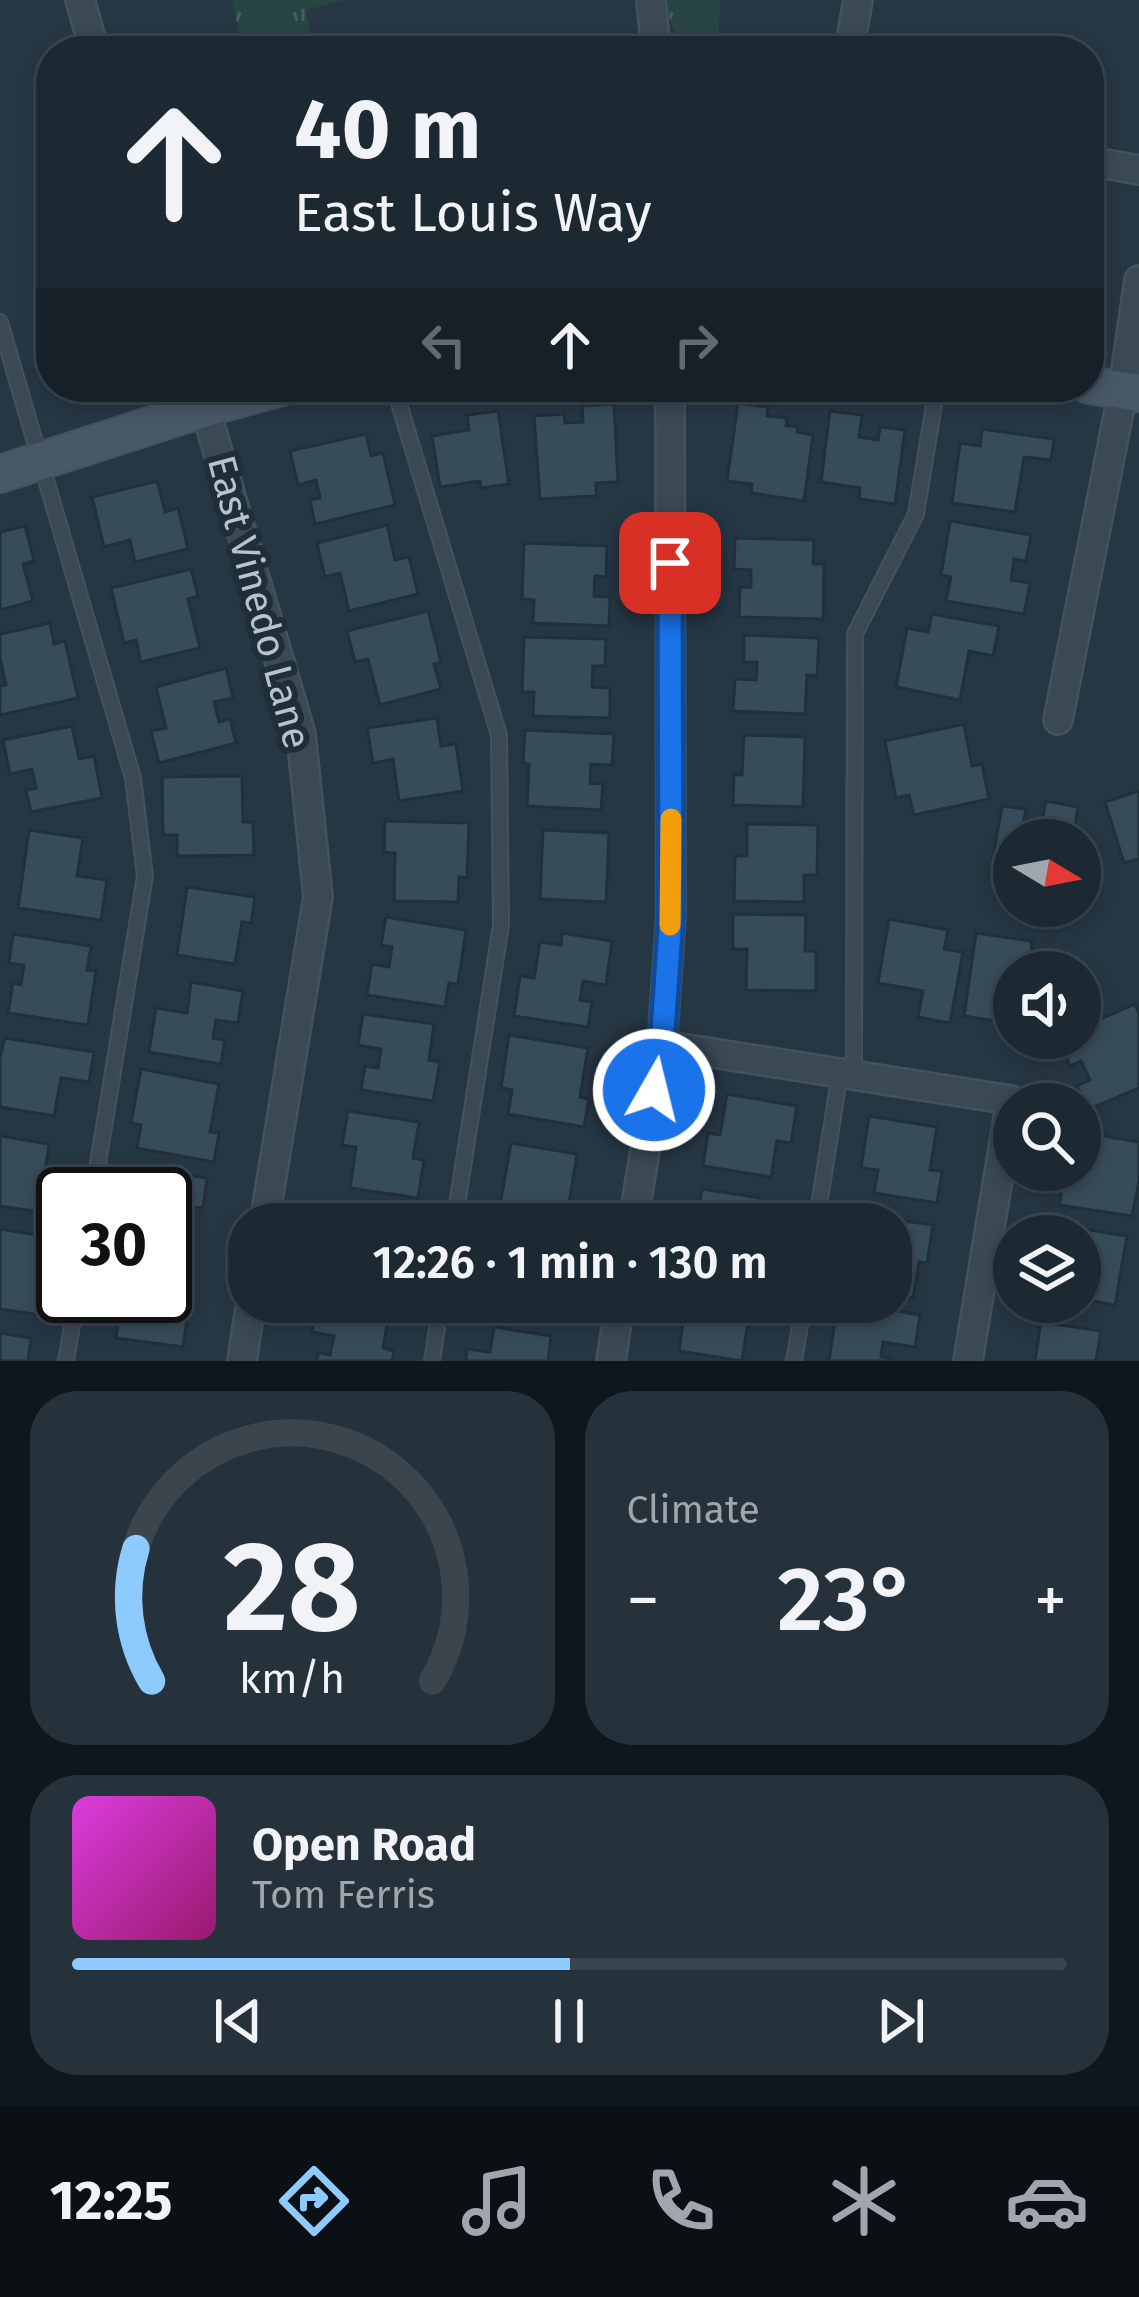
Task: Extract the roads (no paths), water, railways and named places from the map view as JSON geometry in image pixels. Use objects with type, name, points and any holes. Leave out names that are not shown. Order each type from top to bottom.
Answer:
[{"type":"street","points":[[80,0],[91,36]]},
{"type":"street","points":[[651,0],[655,36]]},
{"type":"street","points":[[852,36],[858,0]]},
{"type":"street","points":[[1104,164],[1139,170]]},
{"type":"street","points":[[1058,720],[1139,280]]},
{"type":"street","points":[[0,474],[228,402]]},
{"type":"street","points":[[636,1203],[662,1045],[671,916],[670,402]]},
{"type":"street","name":"East Vinedo Lane","points":[[206,408],[301,734],[318,897],[267,1203]]},
{"type":"street","points":[[662,1045],[1011,1100],[968,1361]]},
{"type":"street","points":[[242,1361],[248,1323]]},
{"type":"street","points":[[611,1361],[617,1323]]},
{"type":"lane","points":[[0,322],[133,778],[145,876],[97,1167]]},
{"type":"lane","points":[[399,402],[499,735],[501,925],[457,1203]]},
{"type":"lane","points":[[820,1203],[847,1074],[855,634],[916,514],[935,402]]},
{"type":"lane","points":[[66,1361],[72,1323]]},
{"type":"lane","points":[[432,1361],[438,1323]]},
{"type":"lane","points":[[794,1361],[800,1323]]}]
